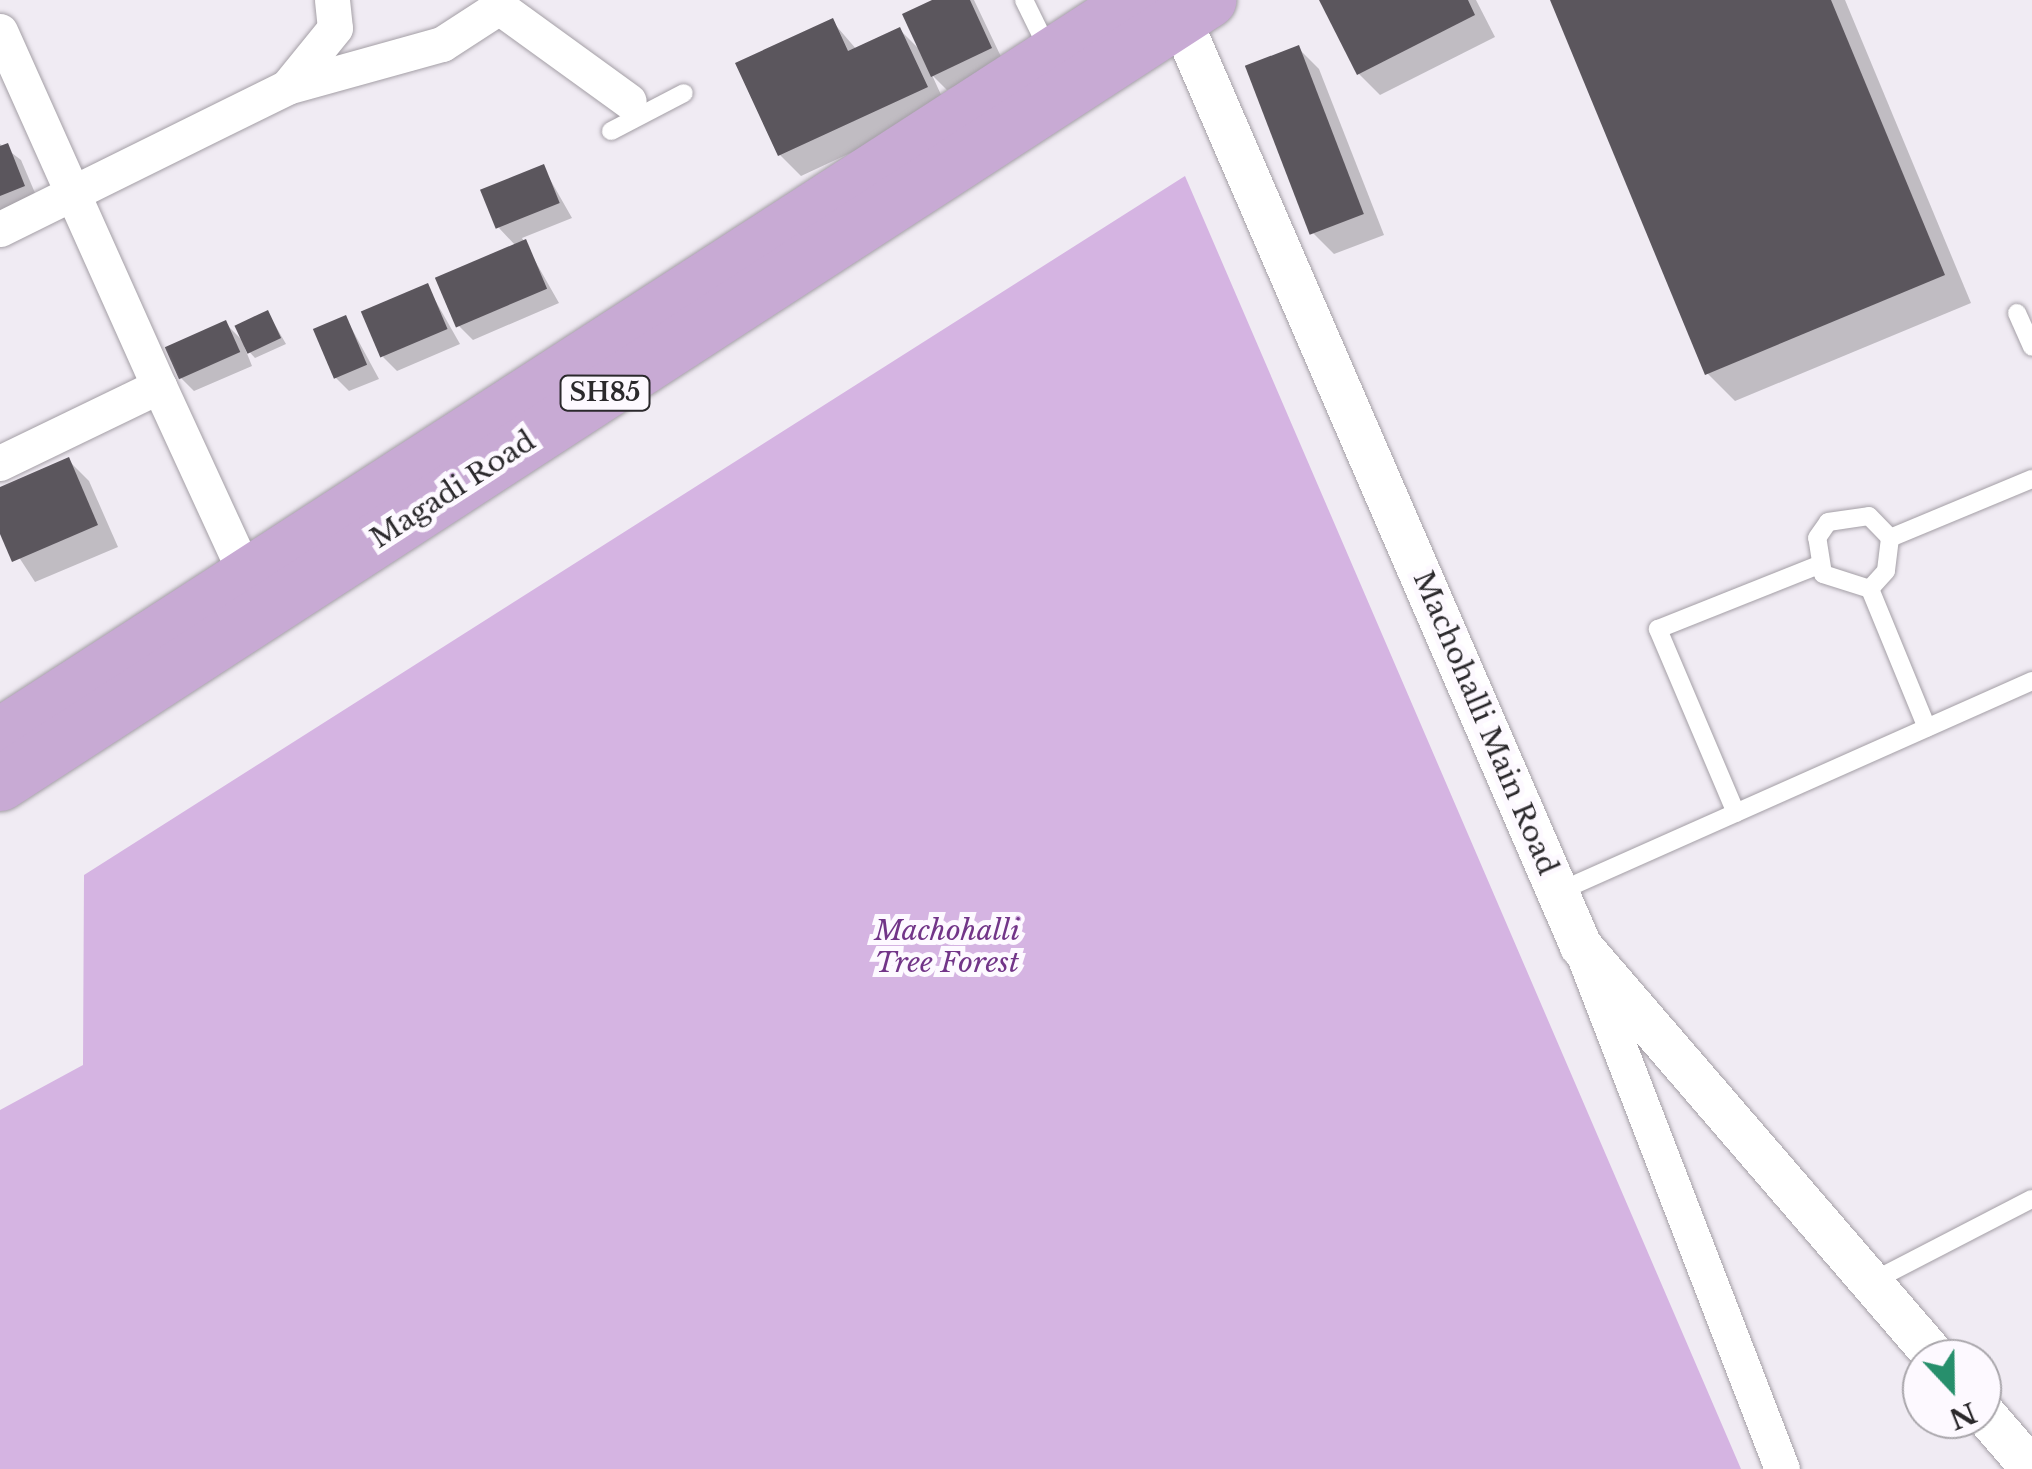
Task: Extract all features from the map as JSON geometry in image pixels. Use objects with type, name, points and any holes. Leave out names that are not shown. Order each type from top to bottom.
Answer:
[{"type":"main road","name":"Magadi Road","points":[[0,734],[1051,56],[1175,4]]},
{"type":"main road","name":"Magadi Road","points":[[0,783],[1175,4]]},
{"type":"street","points":[[287,87],[335,28],[332,0]]},
{"type":"street","name":"Machohalli Main Road","points":[[1175,4],[1580,946],[1921,1339]]},
{"type":"street","points":[[0,229],[287,87],[442,44],[499,7],[626,117]]},
{"type":"street","points":[[0,31],[246,576]]},
{"type":"street","points":[[0,463],[159,386]]},
{"type":"street","points":[[1580,946],[1782,1469]]},
{"type":"street","points":[[2002,1434],[2032,1469]]},
{"type":"lane","points":[[1024,0],[1051,56]]},
{"type":"lane","points":[[626,117],[684,94]]},
{"type":"lane","points":[[2016,313],[2032,347]]},
{"type":"lane","points":[[1890,538],[2032,480]]},
{"type":"lane","points":[[1870,588],[1842,585],[1819,565],[1817,538],[1846,514],[1868,516],[1890,538]]},
{"type":"lane","points":[[1870,588],[1886,571],[1890,538]]},
{"type":"lane","points":[[1736,813],[1658,630],[1819,565]]},
{"type":"lane","points":[[1870,588],[1927,728]]},
{"type":"lane","points":[[1558,892],[2032,681]]},
{"type":"lane","points":[[1871,1282],[2032,1199]]},
{"type":"green space","name":"Machohalli Tree Forest","points":[[1185,176],[1741,1469],[0,1469],[0,1110],[83,1065],[84,875]]},
{"type":"building","points":[[932,0],[970,0],[992,48],[931,77],[902,14]]},
{"type":"building","points":[[1319,0],[1468,0],[1475,15],[1357,75]]},
{"type":"building","points":[[1550,0],[1831,0],[1945,275],[1705,375]]},
{"type":"building","points":[[833,18],[848,51],[900,27],[928,87],[778,156],[735,63]]},
{"type":"building","points":[[1299,45],[1364,214],[1310,235],[1245,66]]},
{"type":"building","points":[[8,143],[25,186],[0,196],[0,146]]},
{"type":"building","points":[[544,164],[560,203],[496,229],[480,190]]},
{"type":"building","points":[[526,239],[547,289],[456,327],[435,278]]},
{"type":"building","points":[[428,283],[448,329],[380,358],[361,312]]},
{"type":"building","points":[[268,310],[281,338],[248,354],[234,326]]},
{"type":"building","points":[[346,315],[367,365],[334,379],[313,329]]},
{"type":"building","points":[[226,320],[240,352],[179,379],[165,347]]},
{"type":"building","points":[[69,457],[98,525],[12,562],[0,534],[0,487]]}]
